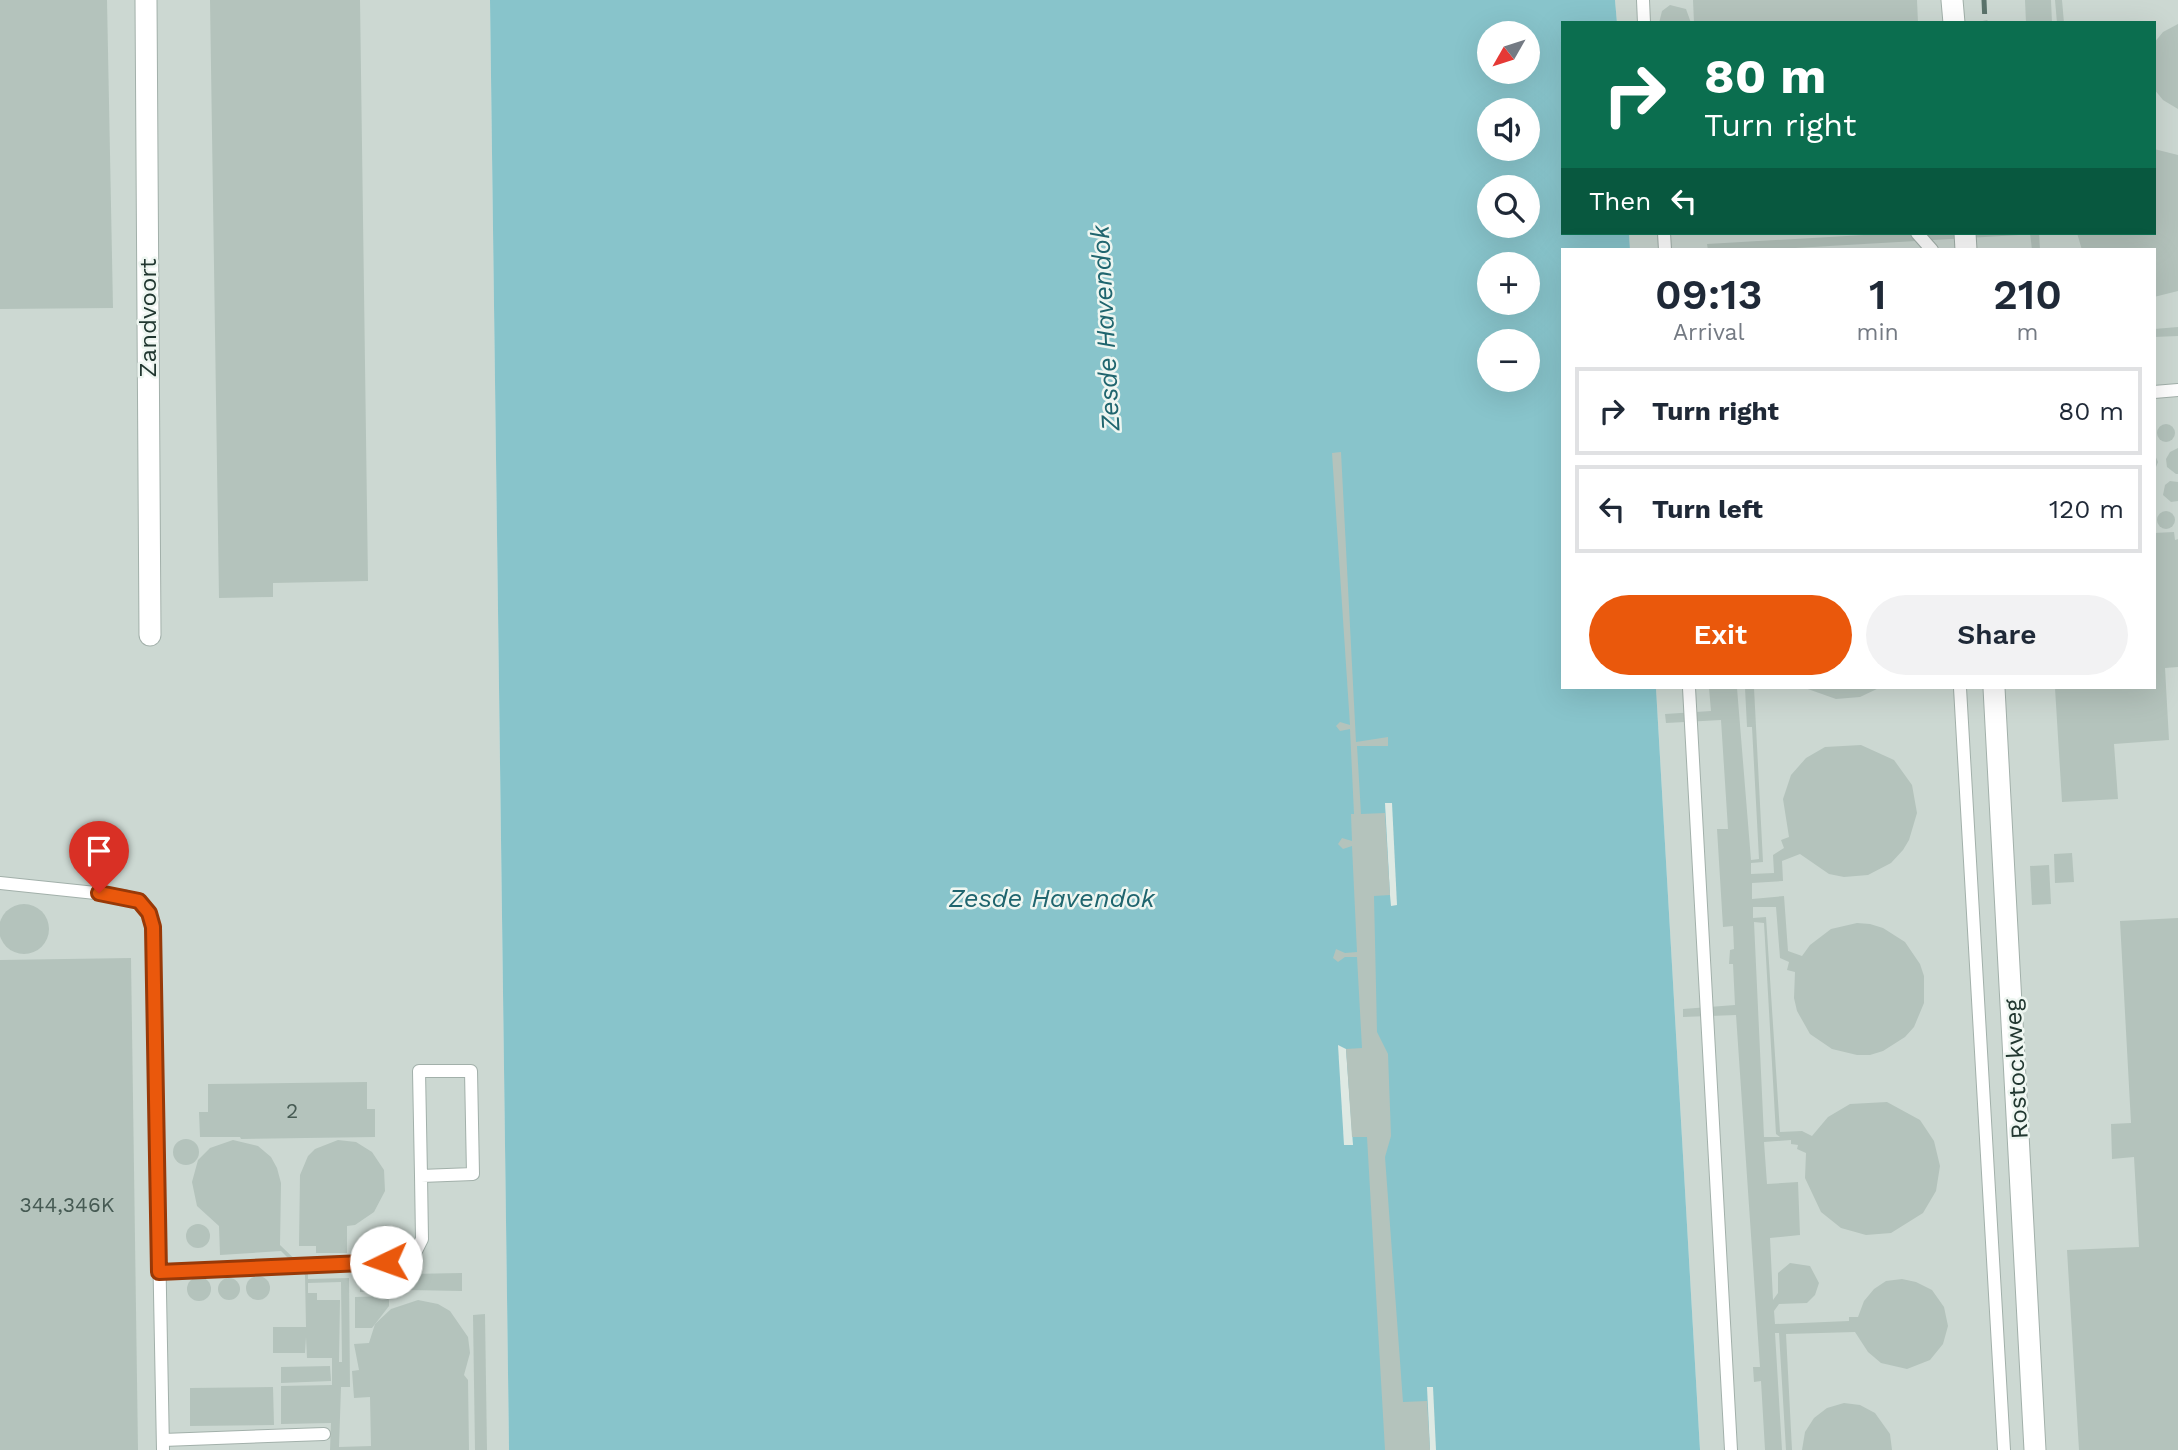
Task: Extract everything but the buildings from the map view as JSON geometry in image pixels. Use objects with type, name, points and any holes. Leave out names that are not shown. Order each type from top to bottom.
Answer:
[{"type":"street","name":"Zandvoort","points":[[146,0],[150,635]]},
{"type":"street","points":[[1952,0],[1954,21]]},
{"type":"street","name":"Rostockweg","points":[[1994,689],[2035,1450]]},
{"type":"lane","points":[[1643,0],[1644,21]]},
{"type":"lane","points":[[2156,392],[2178,390]]},
{"type":"lane","points":[[1689,689],[1731,1450]]},
{"type":"lane","points":[[1960,689],[2004,1450]]},
{"type":"lane","points":[[0,883],[124,896],[139,901],[149,913],[153,927],[163,1445],[324,1434]]},
{"type":"lane","points":[[159,1272],[411,1261],[422,1239],[419,1071],[471,1071],[473,1174],[421,1177]]},
{"type":"shaded area","points":[[0,0],[490,0],[509,1450],[0,1450]]},
{"type":"shaded area","points":[[1615,0],[2178,0],[2178,1450],[1700,1450],[1656,689],[2156,689],[2156,248],[1630,248],[1629,235],[2156,235],[2156,21],[1617,21]]},
{"type":"water","name":"Zesde Havendok","points":[[490,0],[1615,0],[1617,21],[1561,21],[1561,235],[1629,235],[1630,248],[1561,248],[1561,689],[1656,689],[1700,1450],[509,1450]]},
{"type":"pier","points":[[1385,803],[1392,803],[1397,905],[1391,906],[1390,895]]},
{"type":"pier","points":[[1338,1045],[1346,1049],[1353,1145],[1344,1145]]},
{"type":"pier","points":[[1427,1387],[1433,1387],[1436,1450],[1430,1450]]},
{"type":"railway","points":[[1984,0],[1985,21]]},
{"type":"route","points":[[99,893],[139,901],[149,913],[153,927],[159,1272],[386,1262]]}]
